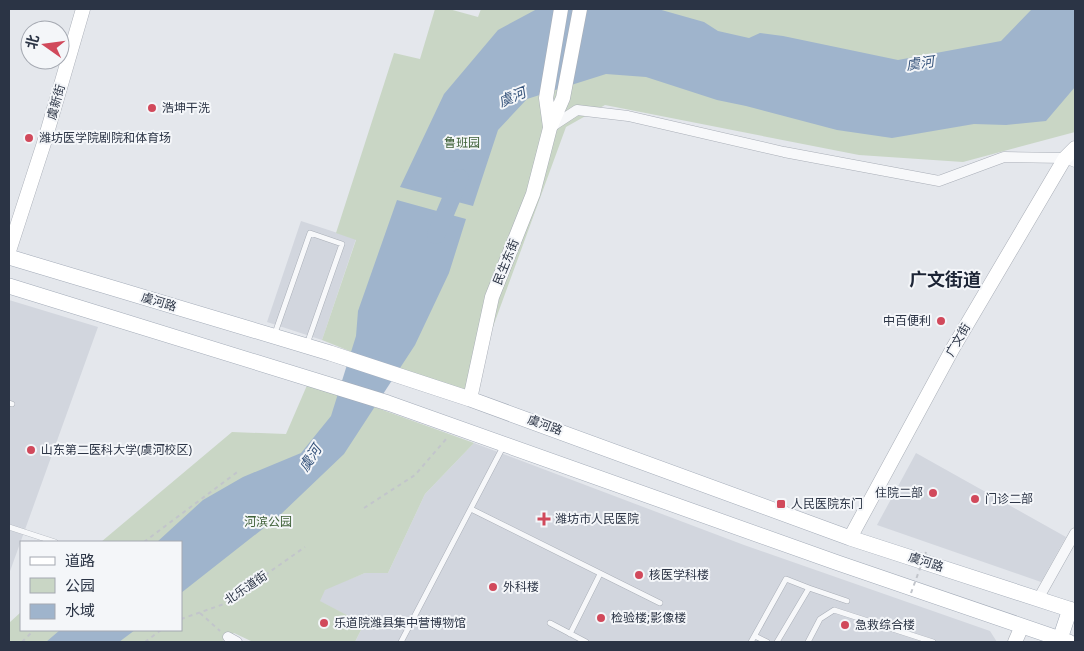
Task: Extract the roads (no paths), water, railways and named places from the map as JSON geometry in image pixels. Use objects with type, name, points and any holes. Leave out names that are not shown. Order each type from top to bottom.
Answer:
[{"type":"main road","name":"虞河路","points":[[9,257],[330,352],[470,399],[850,538],[1073,610]]},
{"type":"main road","points":[[9,286],[388,403],[1064,641],[1073,610]]},
{"type":"street","name":"虞新街","points":[[9,251],[44,143],[83,9]]},
{"type":"street","name":"民生东街","points":[[550,128],[546,98],[561,9]]},
{"type":"street","name":"民生东街","points":[[470,399],[492,297],[533,194],[550,128],[563,98],[580,9]]},
{"type":"street","points":[[550,128],[577,110],[628,116],[784,152],[939,182],[1004,157],[1070,160]]},
{"type":"street","name":"广文街","points":[[850,538],[953,348],[1070,160],[1075,148]]},
{"type":"street","points":[[1038,599],[1075,532]]},
{"type":"street","points":[[1015,642],[1022,626]]},
{"type":"lane","points":[[274,336],[310,233],[342,244],[307,346]]},
{"type":"lane","points":[[401,642],[505,444]]},
{"type":"lane","points":[[471,509],[660,603]]},
{"type":"lane","points":[[9,527],[52,541]]},
{"type":"lane","points":[[570,634],[600,574]]},
{"type":"lane","points":[[751,642],[786,579],[847,601]]},
{"type":"lane","points":[[777,642],[808,588]]},
{"type":"lane","points":[[808,642],[820,618],[834,610],[932,642]]},
{"type":"lane","points":[[550,623],[586,642]]},
{"type":"lane","points":[[755,636],[767,642]]},
{"type":"water","points":[[537,9],[658,9],[704,22],[718,31],[749,38],[760,33],[783,36],[898,60],[1001,41],[1032,9],[1075,9],[1075,87],[1046,121],[1006,125],[974,124],[892,138],[837,130],[717,100],[646,77],[606,74],[527,99],[498,130],[473,206],[400,187],[444,94],[498,30]]},
{"type":"water","points":[[397,200],[466,219],[449,273],[415,345],[344,454],[279,516],[182,592],[182,541],[158,541],[203,500],[243,477],[301,453],[331,416],[356,336],[358,311]]},
{"type":"water","points":[[59,631],[134,631],[119,642],[46,642]]},
{"type":"waterway","name":"虞河","points":[[436,235],[460,178]]},
{"type":"place","name":"浩坤干洗","points":[[152,108]]},
{"type":"place","name":"潍坊医学院剧院和体育场","points":[[29,138]]},
{"type":"place","name":"中百便利","points":[[941,321]]},
{"type":"place","name":"山东第二医科大学(虞河校区)","points":[[31,450]]},
{"type":"place","name":"住院二部","points":[[933,493]]},
{"type":"place","name":"门诊二部","points":[[975,499]]},
{"type":"place","name":"人民医院东门","points":[[781,504]]},
{"type":"place","name":"潍坊市人民医院","points":[[544,519]]},
{"type":"place","name":"核医学科楼","points":[[639,575]]},
{"type":"place","name":"外科楼","points":[[493,587]]},
{"type":"place","name":"检验楼;影像楼","points":[[601,618]]},
{"type":"place","name":"乐道院潍县集中营博物馆","points":[[324,623]]},
{"type":"place","name":"急救综合楼","points":[[845,625]]},
{"type":"district","name":"广文街道","points":[[945,280]]},
{"type":"park label","name":"鲁班园","points":[[462,143]]},
{"type":"park label","name":"河滨公园","points":[[268,522]]}]
